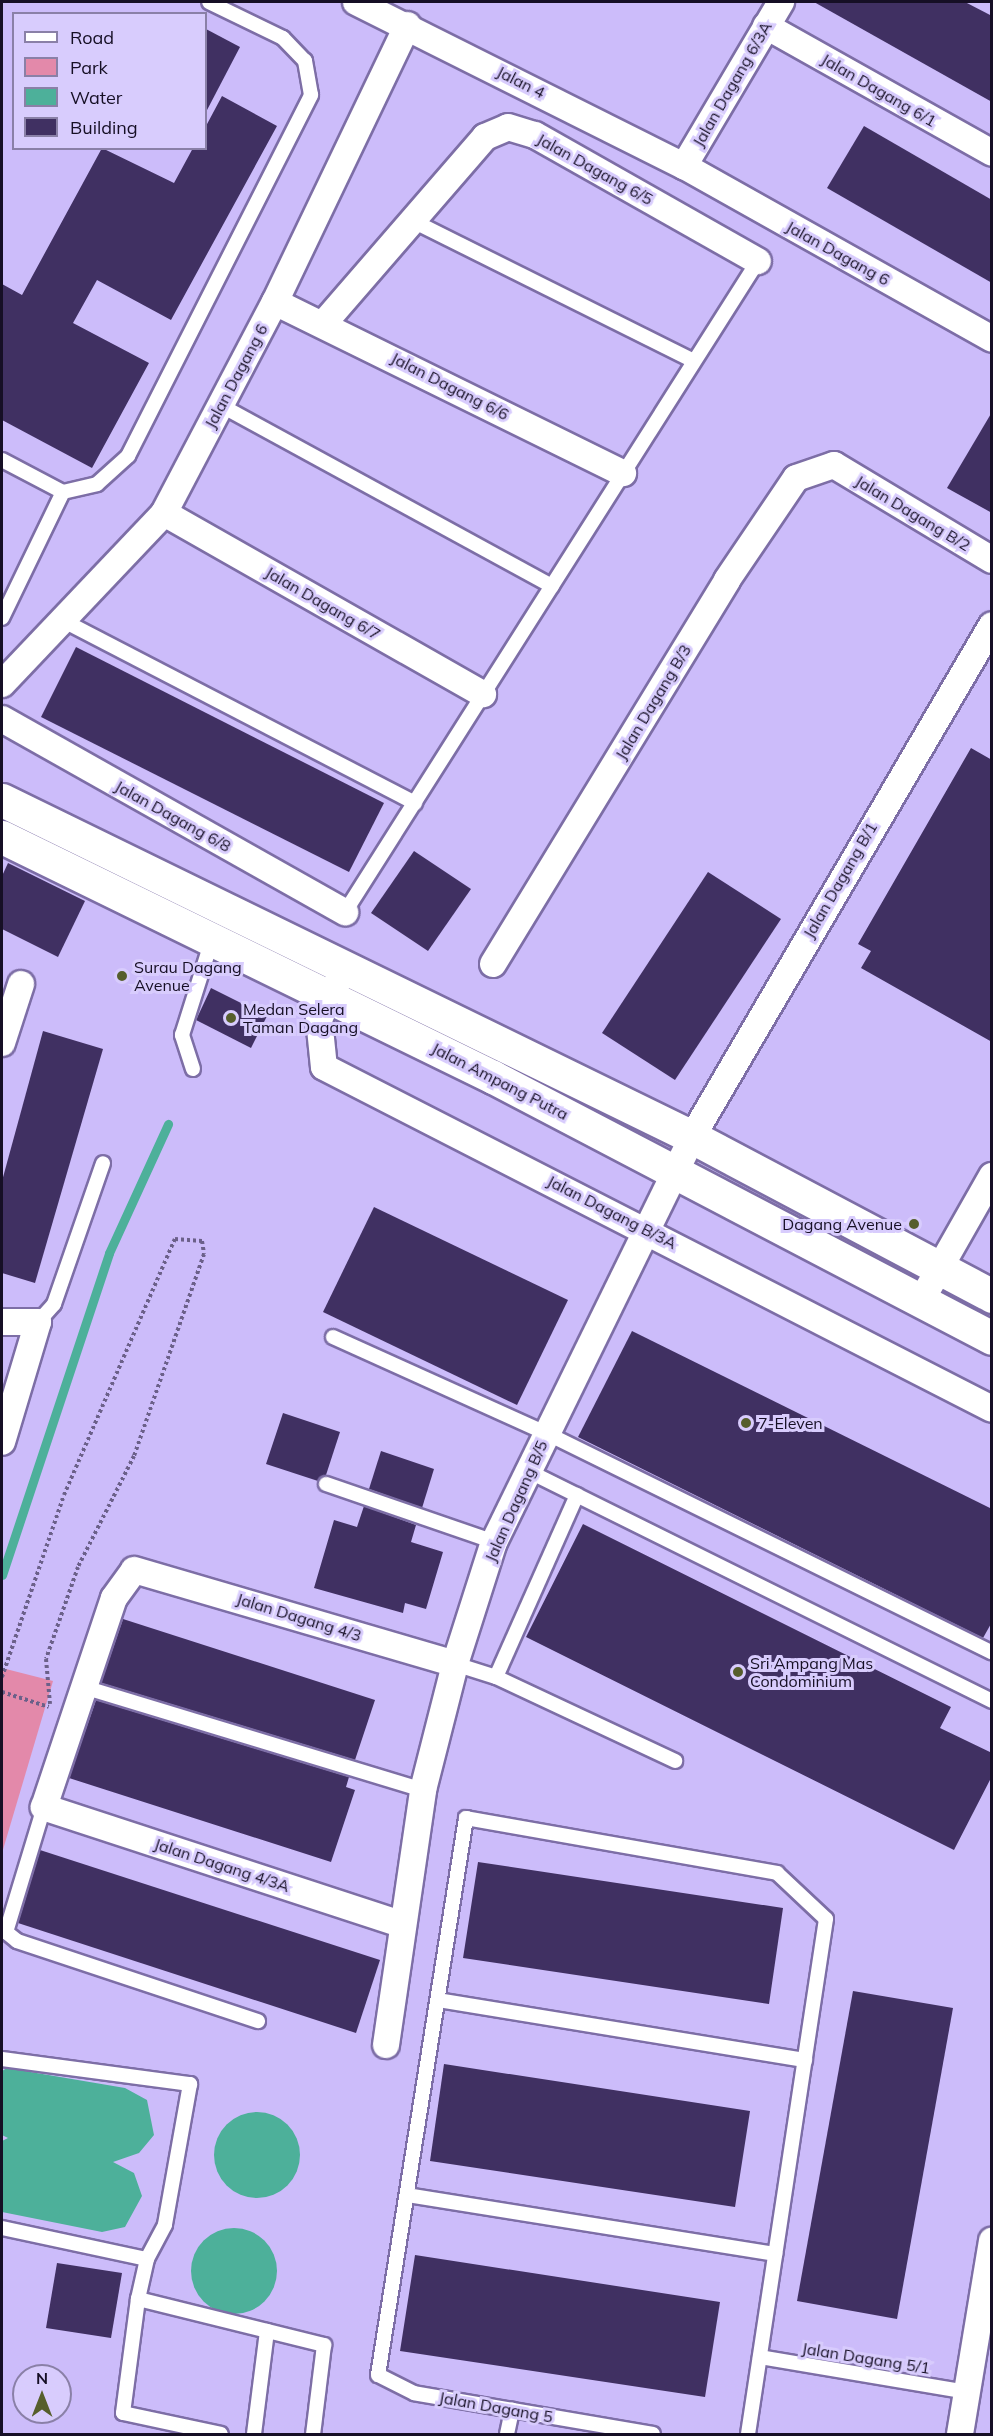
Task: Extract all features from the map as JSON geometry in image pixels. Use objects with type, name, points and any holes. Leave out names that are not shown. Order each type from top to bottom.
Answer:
[{"type":"street","name":"Jalan 4","points":[[356,2],[408,25],[684,166]]},
{"type":"street","name":"Jalan Dagang 6/3A","points":[[684,166],[781,2]]},
{"type":"street","name":"Jalan Dagang 6","points":[[2,684],[60,619],[164,513],[275,302],[408,25]]},
{"type":"street","name":"Jalan Dagang 6/1","points":[[766,26],[992,153]]},
{"type":"street","name":"Jalan Dagang 6/5","points":[[324,323],[409,219],[486,137],[508,128],[535,135],[758,261]]},
{"type":"street","name":"Jalan Dagang 6","points":[[684,166],[992,339]]},
{"type":"street","name":"Jalan Dagang 6/6","points":[[275,302],[324,323],[623,473]]},
{"type":"street","name":"Jalan Dagang B/2","points":[[834,465],[992,560]]},
{"type":"street","name":"Jalan Dagang B/3","points":[[493,964],[796,478],[834,465]]},
{"type":"street","name":"Jalan Dagang 6/7","points":[[164,513],[483,694]]},
{"type":"street","name":"Jalan Dagang B/1","points":[[675,1170],[692,1137],[992,625]]},
{"type":"street","name":"Jalan Dagang 6/8","points":[[2,719],[345,912]]},
{"type":"street","name":"Jalan Ampang Putra","points":[[2,800],[692,1137],[992,1296]]},
{"type":"street","name":"Jalan Ampang Putra","points":[[2,837],[212,938],[675,1170],[992,1338]]},
{"type":"street","name":"Jalan Dagang B/3A","points":[[344,968],[319,1019],[324,1067],[645,1229],[992,1409]]},
{"type":"street","points":[[2,1043],[21,984]]},
{"type":"street","name":"Jalan Dagang B/5","points":[[386,2044],[401,1924],[423,1790],[455,1664],[494,1542],[675,1170]]},
{"type":"street","points":[[921,1301],[992,1176]]},
{"type":"street","points":[[2,1322],[38,1322],[2,1442]]},
{"type":"street","name":"Jalan Dagang 4/3","points":[[87,1688],[114,1598],[134,1570],[144,1569],[455,1664]]},
{"type":"street","points":[[44,1807],[87,1688]]},
{"type":"street","name":"Jalan Dagang 4/3A","points":[[44,1807],[401,1924]]},
{"type":"street","points":[[960,2434],[992,2241]]},
{"type":"lane","points":[[2,460],[63,492],[96,484],[128,456],[312,95],[305,61],[283,38],[209,2]]},
{"type":"lane","points":[[409,219],[694,362]]},
{"type":"lane","points":[[345,912],[758,261]]},
{"type":"lane","points":[[220,405],[552,586]]},
{"type":"lane","points":[[2,618],[63,492]]},
{"type":"lane","points":[[60,619],[415,803]]},
{"type":"lane","points":[[193,1069],[182,1035],[212,938]]},
{"type":"lane","points":[[38,1322],[54,1304],[103,1163]]},
{"type":"lane","points":[[333,1337],[546,1433],[992,1652]]},
{"type":"lane","points":[[528,1471],[992,1701]]},
{"type":"lane","points":[[326,1484],[494,1542]]},
{"type":"lane","points":[[496,1677],[577,1495]]},
{"type":"lane","points":[[455,1664],[496,1677],[675,1761]]},
{"type":"lane","points":[[87,1688],[423,1790]]},
{"type":"lane","points":[[44,1807],[6,1932],[16,1941],[258,2020]]},
{"type":"lane","points":[[748,2434],[826,1919],[777,1873],[466,1818],[407,2195],[775,2254]]},
{"type":"lane","points":[[438,2000],[805,2060]]},
{"type":"lane","points":[[2,2059],[190,2084],[165,2225],[147,2259],[138,2299],[123,2413],[221,2434]]},
{"type":"lane","name":"Jalan Dagang 5","points":[[407,2195],[378,2375],[414,2393],[653,2434]]},
{"type":"lane","points":[[2,2228],[147,2259]]},
{"type":"lane","points":[[138,2299],[324,2345],[312,2434]]},
{"type":"lane","points":[[254,2434],[267,2331]]},
{"type":"lane","name":"Jalan Dagang 5/1","points":[[760,2357],[966,2392]]},
{"type":"lane","points":[[507,2434],[512,2410]]},
{"type":"path","points":[[2,1677],[64,1496],[175,1239],[202,1241],[204,1254],[134,1456],[78,1567],[46,1659],[44,1685],[51,1707],[47,1718]]},
{"type":"path","points":[[2,1692],[51,1707]]},
{"type":"green space","points":[[2,1668],[53,1681],[2,1853]]},
{"type":"water","points":[[7,2068],[125,2088],[147,2100],[154,2135],[139,2153],[113,2162],[134,2173],[142,2196],[125,2227],[102,2232],[2,2212],[2,2141],[8,2138],[2,2135],[2,2071]]},
{"type":"water","points":[[249,2112],[265,2112],[288,2124],[297,2138],[300,2155],[297,2172],[288,2186],[265,2198],[249,2198],[233,2191],[221,2179],[214,2163],[214,2147],[221,2131],[233,2119]]},
{"type":"water","points":[[234,2228],[251,2231],[265,2240],[274,2254],[277,2271],[274,2288],[265,2302],[251,2311],[234,2314],[217,2311],[203,2302],[194,2288],[191,2271],[194,2254],[203,2240],[217,2231]]},
{"type":"building","points":[[814,2],[965,2],[992,16],[992,102]]},
{"type":"building","points":[[207,30],[240,47],[207,110]]},
{"type":"building","points":[[222,96],[277,126],[171,320],[97,280],[73,323],[149,363],[92,468],[2,420],[2,284],[22,295],[101,150],[106,150],[174,183],[192,150],[207,150],[207,124]]},
{"type":"building","points":[[864,126],[992,200],[992,283],[827,188]]},
{"type":"building","points":[[992,412],[992,513],[947,488]]},
{"type":"building","points":[[76,647],[384,803],[349,872],[41,717]]},
{"type":"building","points":[[971,748],[992,760],[992,1042],[861,968],[871,951],[858,944]]},
{"type":"building","points":[[414,851],[471,889],[428,951],[371,913]]},
{"type":"building","points":[[8,863],[85,901],[58,957],[2,929],[2,876]]},
{"type":"building","points":[[708,872],[781,919],[675,1080],[602,1033]]},
{"type":"building","name":"Medan Selera Taman Dagang","points":[[211,988],[267,1016],[251,1048],[196,1020]]},
{"type":"building","points":[[43,1031],[103,1049],[35,1283],[2,1273],[2,1181]]},
{"type":"building","points":[[374,1207],[568,1300],[517,1405],[323,1312]]},
{"type":"building","points":[[632,1331],[992,1509],[992,1622],[983,1638],[578,1437]]},
{"type":"building","points":[[283,1413],[340,1432],[326,1475],[318,1481],[266,1464]]},
{"type":"building","points":[[381,1451],[434,1469],[422,1508],[369,1489]]},
{"type":"building","points":[[364,1506],[416,1525],[411,1542],[443,1552],[426,1609],[405,1603],[403,1613],[314,1588],[334,1520],[357,1527]]},
{"type":"building","name":"Sri Ampang Mas Condominium","points":[[583,1524],[951,1707],[940,1728],[992,1753],[992,1776],[954,1850],[526,1637]]},
{"type":"building","points":[[123,1619],[375,1700],[355,1760],[101,1683]]},
{"type":"building","points":[[96,1700],[349,1777],[346,1787],[355,1790],[331,1862],[69,1778]]},
{"type":"building","points":[[40,1850],[380,1960],[356,2033],[18,1923]]},
{"type":"building","points":[[478,1862],[783,1908],[769,2004],[463,1958]]},
{"type":"building","points":[[853,1991],[953,2008],[897,2319],[797,2301]]},
{"type":"building","points":[[444,2064],[750,2111],[735,2207],[430,2161]]},
{"type":"building","points":[[415,2255],[720,2302],[705,2397],[400,2351]]},
{"type":"building","points":[[57,2263],[122,2273],[111,2338],[46,2328]]},
{"type":"waterway","points":[[2,1575],[109,1253],[168,1124]]},
{"type":"place","name":"Surau Dagang Avenue","points":[[122,976]]},
{"type":"place","name":"Medan Selera Taman Dagang","points":[[231,1018]]},
{"type":"place","name":"Dagang Avenue","points":[[914,1224]]},
{"type":"place","name":"7-Eleven","points":[[746,1423]]},
{"type":"place","name":"Sri Ampang Mas Condominium","points":[[738,1672]]}]
